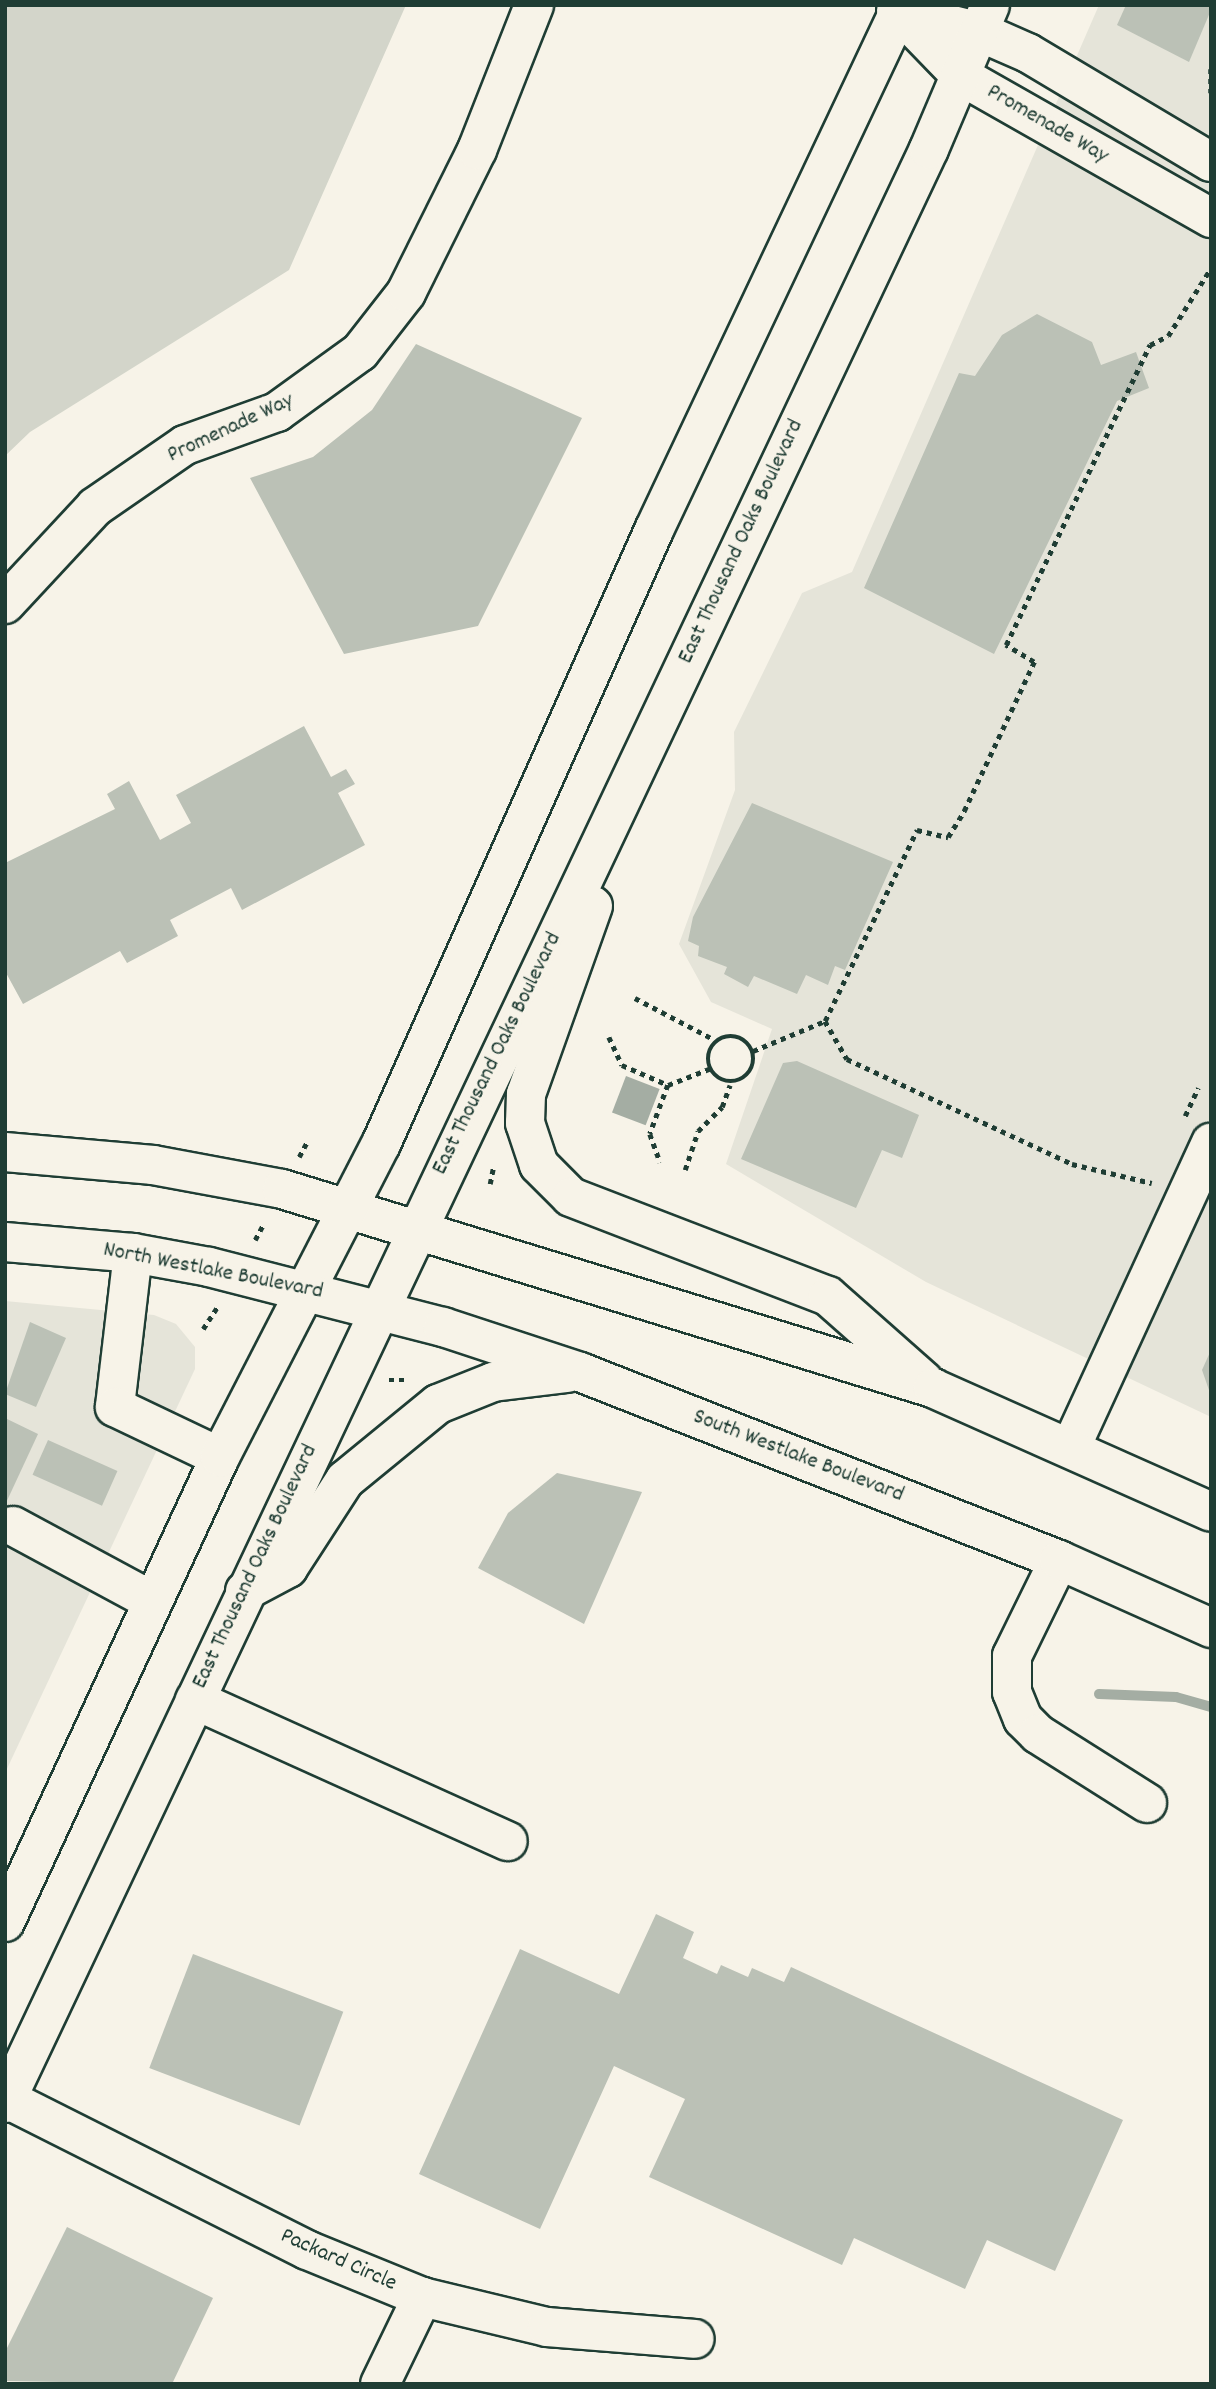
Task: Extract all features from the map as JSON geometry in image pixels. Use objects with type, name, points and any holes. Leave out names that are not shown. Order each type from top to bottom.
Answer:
[{"type":"main road","name":"Promenade Way","points":[[5,604],[95,507],[185,445],[277,412],[360,352],[406,293],[477,150],[534,5]]},
{"type":"main road","name":"Promenade Way","points":[[895,8],[961,76],[1211,218]]},
{"type":"main road","points":[[5,1922],[220,1457],[303,1288],[347,1209],[654,530],[895,8],[985,18],[1028,53],[1211,162]]},
{"type":"main road","name":"East Thousand Oaks Boulevard","points":[[6,2100],[377,1308],[631,780],[961,76],[985,18]]},
{"type":"main road","points":[[631,780],[587,926],[526,1094],[525,1123],[539,1165],[570,1198],[828,1296],[933,1388]]},
{"type":"main road","points":[[1071,1447],[1196,1133]]},
{"type":"main road","points":[[5,1152],[153,1165],[282,1189],[413,1232],[933,1388],[1071,1447],[1211,1512]]},
{"type":"main road","name":"North Westlake Boulevard","points":[[6,1246],[133,1253],[237,1273],[377,1308]]},
{"type":"main road","points":[[133,1253],[115,1407],[220,1457]]},
{"type":"main road","name":"South Westlake Boulevard","points":[[377,1308],[580,1372],[1059,1560],[1211,1628]]},
{"type":"main road","points":[[245,1591],[288,1568],[345,1480],[438,1404],[493,1382],[580,1372]]},
{"type":"main road","points":[[13,1526],[152,1601]]},
{"type":"main road","points":[[1059,1560],[1012,1656],[1012,1692],[1023,1719],[1038,1734],[1147,1803]]},
{"type":"main road","points":[[195,1700],[508,1841]]},
{"type":"main road","name":"Packard Circle","points":[[6,2100],[307,2250],[422,2297],[547,2327],[695,2339]]},
{"type":"main road","points":[[380,2384],[422,2297]]},
{"type":"path","points":[[1211,69],[1211,93]]},
{"type":"path","points":[[753,1051],[825,1021],[917,830],[948,837],[964,811],[1034,662],[1006,645],[1150,345],[1168,336],[1211,268]]},
{"type":"path","points":[[635,998],[712,1039],[729,1036],[753,1051]]},
{"type":"path","points":[[825,1021],[847,1059],[1072,1164],[1144,1184],[1153,1182],[1159,1171]]},
{"type":"path","points":[[609,1037],[622,1065],[668,1085],[713,1067]]},
{"type":"path","points":[[712,1039],[713,1067],[730,1085]]},
{"type":"path","points":[[730,1085],[745,1079],[753,1051]]},
{"type":"path","points":[[660,1161],[650,1134],[668,1085]]},
{"type":"path","points":[[685,1170],[698,1132],[727,1099],[730,1085]]},
{"type":"path","points":[[1196,1133],[1198,1088]]},
{"type":"path","points":[[204,1329],[307,1142]]},
{"type":"path","points":[[490,1184],[493,1168]]},
{"type":"path","points":[[378,1380],[424,1379]]},
{"type":"shaded area","points":[[5,5],[406,5],[289,270],[30,432],[5,456]]},
{"type":"shaded area","points":[[1099,5],[1211,5],[1211,1417],[926,1282],[726,1164],[772,1029],[711,1002],[679,944],[735,790],[734,732],[802,593],[852,572]]},
{"type":"shaded area","points":[[626,1076],[660,1089],[646,1125],[612,1112]]},
{"type":"shaded area","points":[[5,1301],[154,1315],[176,1324],[195,1347],[195,1369],[5,1773]]},
{"type":"building","points":[[1126,5],[1211,5],[1211,10],[1189,62],[1117,25]]},
{"type":"building","points":[[1037,314],[1092,342],[1101,365],[1136,352],[1149,388],[1117,401],[994,654],[864,588],[959,373],[975,376],[1002,335]]},
{"type":"building","points":[[416,344],[582,418],[478,626],[344,654],[250,478],[313,457],[372,410]]},
{"type":"building","points":[[304,726],[331,777],[346,769],[355,784],[338,793],[365,845],[242,910],[231,888],[170,920],[178,936],[127,963],[120,951],[23,1004],[5,971],[5,863],[115,809],[107,794],[129,781],[160,840],[191,823],[176,795]]},
{"type":"building","points":[[752,803],[893,862],[845,970],[835,966],[828,985],[806,975],[797,994],[754,976],[748,987],[724,974],[727,967],[698,956],[699,946],[688,941],[693,917]]},
{"type":"building","points":[[797,1061],[919,1115],[902,1158],[882,1150],[856,1208],[741,1159],[783,1063]]},
{"type":"building","points":[[30,1322],[66,1338],[36,1407],[5,1394]]},
{"type":"building","points":[[1211,1350],[1211,1393],[1210,1393],[1202,1370]]},
{"type":"building","points":[[5,1418],[38,1434],[5,1505]]},
{"type":"building","points":[[48,1440],[117,1471],[102,1506],[33,1475]]},
{"type":"building","points":[[557,1473],[642,1492],[584,1624],[478,1568],[508,1513]]},
{"type":"building","points":[[656,1914],[694,1932],[683,1958],[717,1974],[721,1965],[748,1977],[752,1968],[784,1982],[791,1967],[1123,2120],[1055,2271],[987,2240],[965,2289],[854,2238],[842,2265],[649,2177],[685,2099],[614,2066],[540,2229],[419,2174],[520,1949],[619,1994]]},
{"type":"building","points":[[193,1954],[343,2012],[300,2126],[149,2068]]},
{"type":"building","points":[[67,2227],[213,2298],[172,2384],[5,2381],[5,2352]]},
{"type":"waterway","points":[[1099,1694],[1176,1697],[1211,1707]]}]
